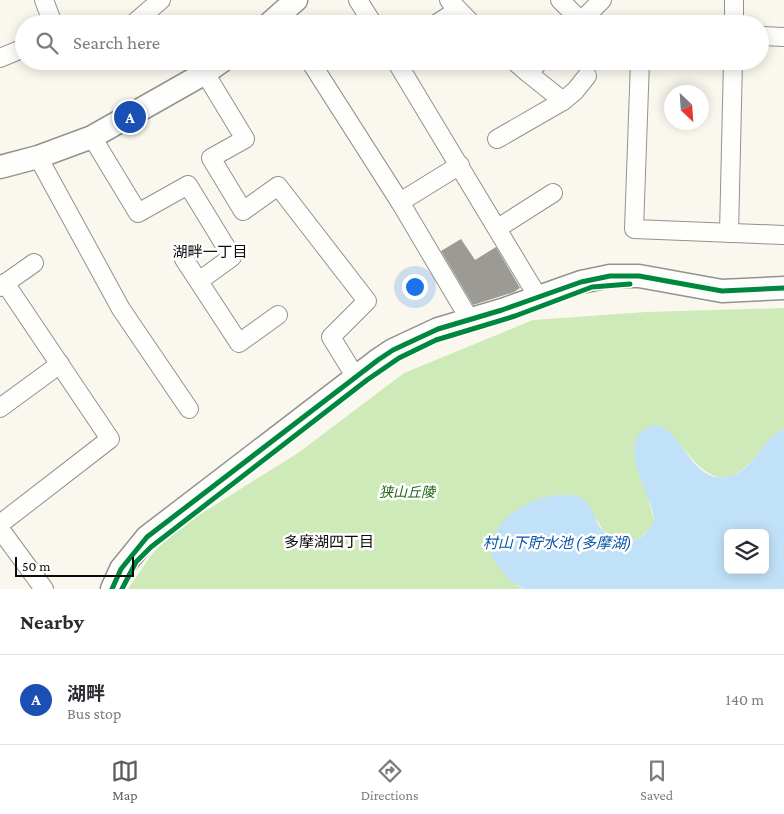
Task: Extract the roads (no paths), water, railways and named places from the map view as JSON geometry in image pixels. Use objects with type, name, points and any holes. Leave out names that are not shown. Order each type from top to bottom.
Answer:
[{"type":"street","points":[[44,0],[50,15]]},
{"type":"street","points":[[358,0],[367,15]]},
{"type":"street","points":[[560,0],[572,15]]},
{"type":"street","points":[[587,15],[602,0]]},
{"type":"street","points":[[734,0],[734,15]]},
{"type":"street","points":[[141,15],[152,3]]},
{"type":"street","points":[[444,15],[453,5],[463,15]]},
{"type":"street","points":[[769,37],[784,38]]},
{"type":"street","points":[[0,58],[15,52]]},
{"type":"street","points":[[0,167],[38,157],[92,137],[209,70]]},
{"type":"street","points":[[215,70],[245,139],[211,158],[243,211],[278,186],[367,301],[331,337],[355,376]]},
{"type":"street","points":[[316,70],[400,202],[470,320]]},
{"type":"street","points":[[402,70],[538,297]]},
{"type":"street","points":[[537,70],[563,101]]},
{"type":"street","points":[[640,70],[634,229],[784,235]]},
{"type":"street","points":[[729,233],[733,70]]},
{"type":"street","points":[[497,139],[563,101],[575,91],[587,76]]},
{"type":"street","points":[[92,137],[138,213],[188,184],[232,257],[199,281]]},
{"type":"street","points":[[38,157],[121,309],[189,409]]},
{"type":"street","points":[[400,202],[460,165]]},
{"type":"street","points":[[498,228],[553,193]]},
{"type":"street","points":[[184,259],[239,343],[278,315]]},
{"type":"street","points":[[0,524],[110,440],[60,364],[3,285],[34,263]]},
{"type":"street","points":[[112,589],[129,557],[147,538],[355,376],[385,354],[411,340],[438,329],[582,282],[610,276],[640,276],[722,291],[784,288]]},
{"type":"street","points":[[0,408],[60,364]]},
{"type":"street","points":[[0,529],[44,589]]},
{"type":"water","name":"村山下貯水池 (多摩湖)","points":[[654,425],[663,428],[672,434],[704,472],[714,477],[726,477],[744,469],[769,440],[784,429],[784,589],[524,589],[508,579],[492,557],[495,535],[500,525],[508,516],[531,502],[556,495],[579,497],[588,503],[599,526],[609,535],[629,541],[638,539],[649,530],[653,523],[653,513],[638,471],[635,443],[641,432]]},
{"type":"place","name":"湖畔","points":[[130,117]]},
{"type":"district","name":"湖畔一丁目","points":[[210,252]]},
{"type":"district","name":"多摩湖四丁目","points":[[329,542]]},
{"type":"park label","name":"狭山丘陵","points":[[407,492]]}]
